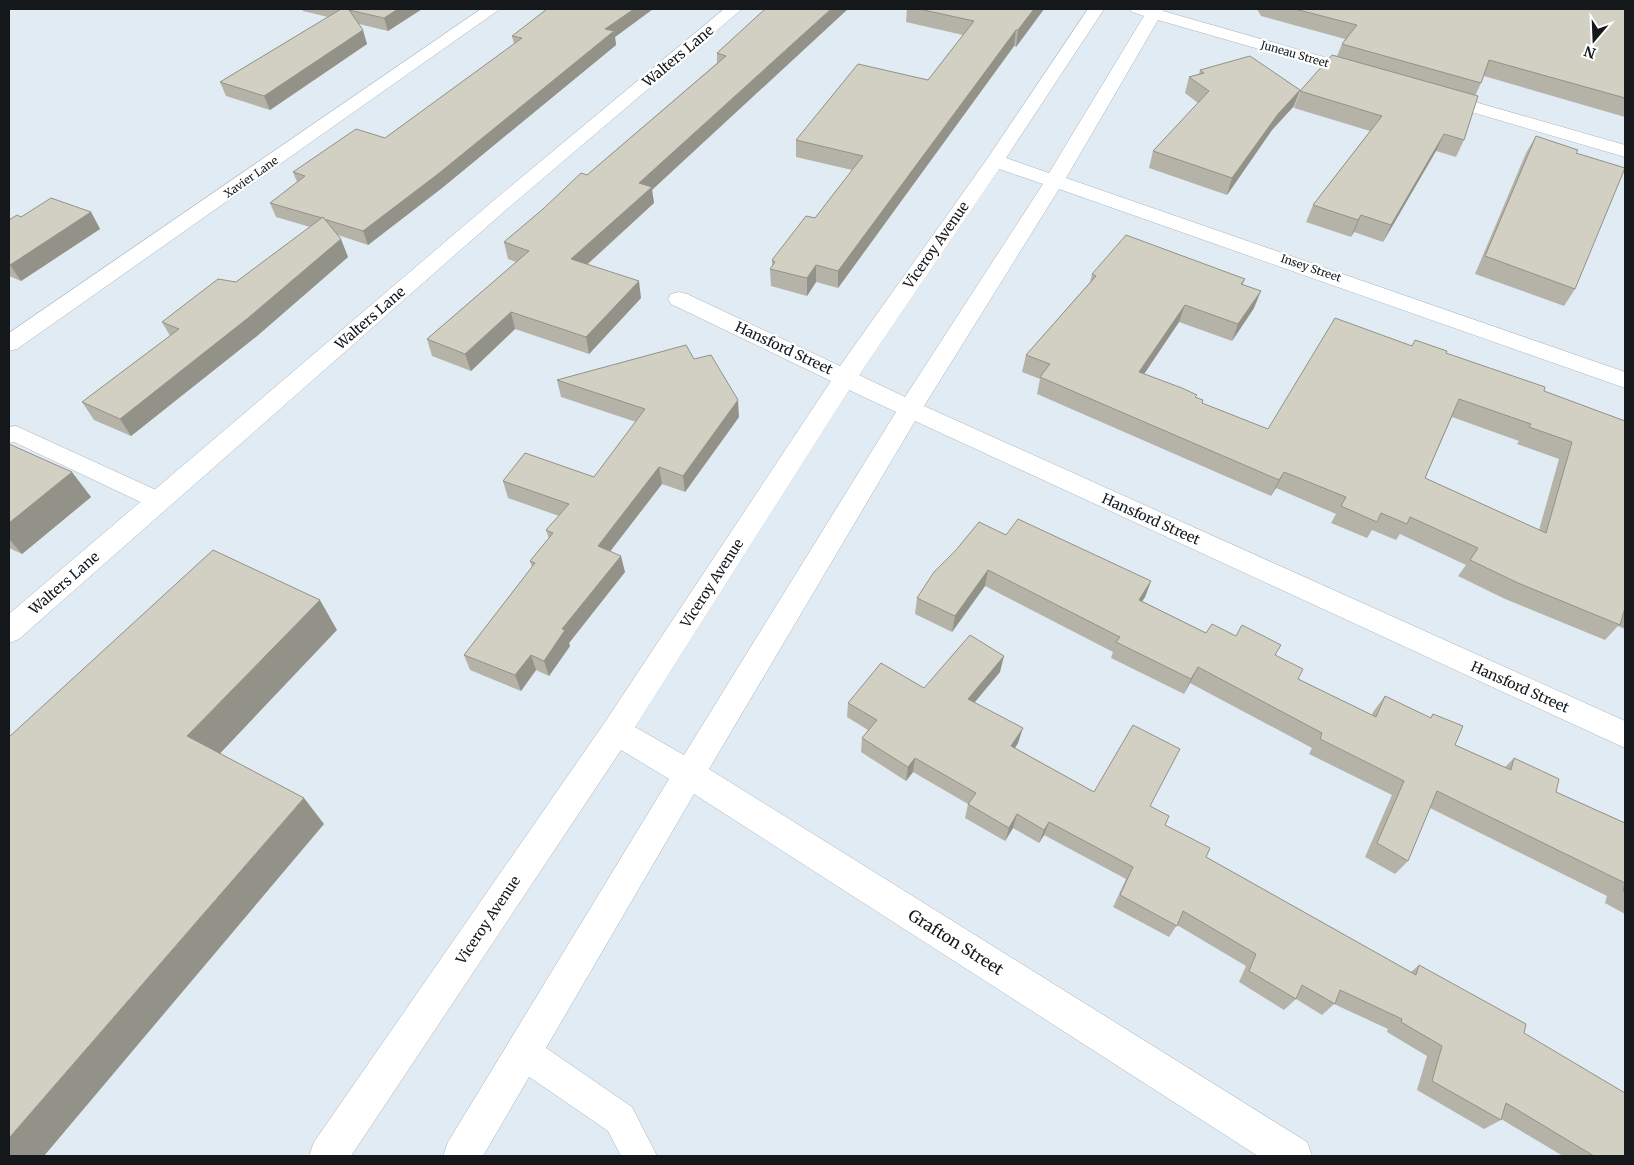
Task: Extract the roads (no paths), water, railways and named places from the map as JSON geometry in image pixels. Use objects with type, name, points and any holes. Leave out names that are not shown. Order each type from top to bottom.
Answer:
[{"type":"street","name":"Xavier Lane","points":[[9,344],[492,9]]},
{"type":"street","name":"Walters Lane","points":[[12,624],[159,501],[500,205],[734,9]]},
{"type":"street","name":"Viceroy Avenue","points":[[328,1156],[616,732],[845,377],[995,161],[1096,9]]},
{"type":"street","name":"Juneau Street","points":[[1150,10],[1373,77]]},
{"type":"street","points":[[462,1156],[689,774],[910,409],[1055,180],[1150,10]]},
{"type":"street","points":[[1420,91],[1625,151]]},
{"type":"street","name":"Insey Street","points":[[995,161],[1055,180],[1625,380]]},
{"type":"street","name":"Hansford Street","points":[[679,299],[910,409],[1625,735]]},
{"type":"street","name":"Grafton Street","points":[[616,732],[689,774],[1293,1156]]},
{"type":"lane","points":[[9,435],[16,434],[159,501]]},
{"type":"lane","points":[[524,1053],[620,1120],[640,1156]]}]
